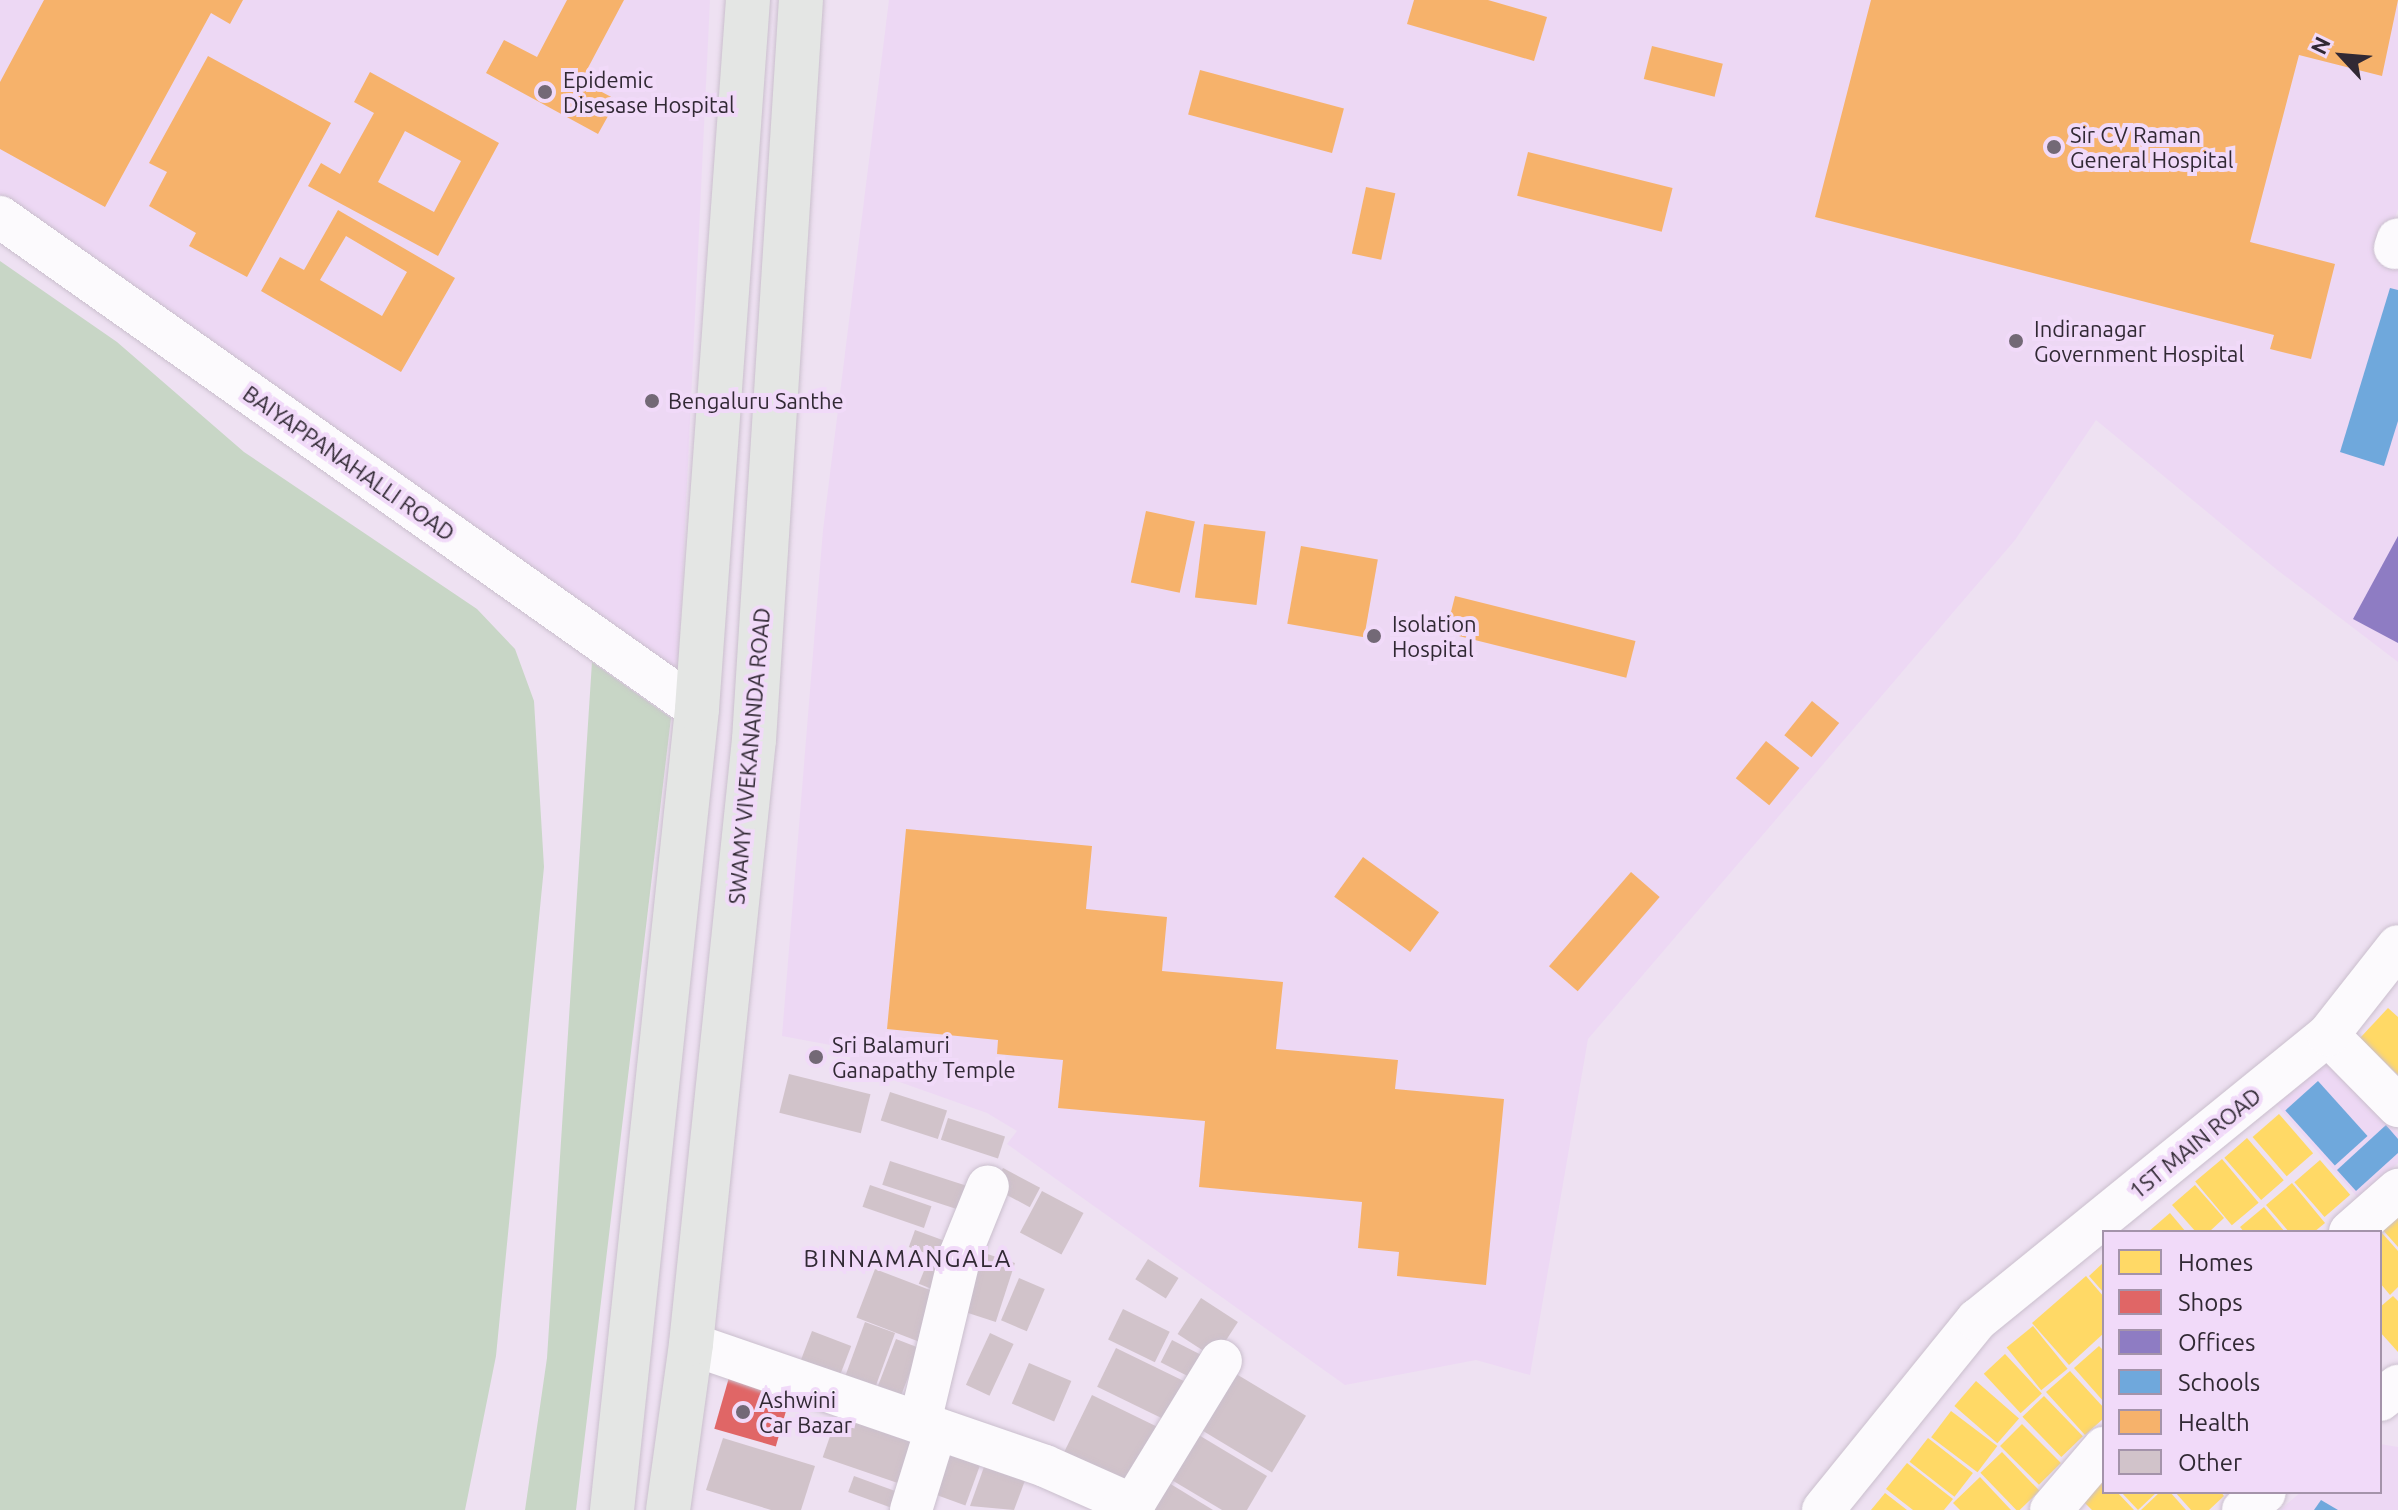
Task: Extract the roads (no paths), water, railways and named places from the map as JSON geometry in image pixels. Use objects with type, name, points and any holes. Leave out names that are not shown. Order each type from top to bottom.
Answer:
[{"type":"main road","points":[[612,1510],[697,709],[748,0]]},
{"type":"main road","name":"SWAMY VIVEKANANDA ROAD","points":[[668,1510],[691,1344],[754,740],[801,0]]},
{"type":"street","name":"BAIYAPPANAHALLI ROAD","points":[[0,217],[697,709]]},
{"type":"street","name":"1ST MAIN ROAD","points":[[1823,1510],[1977,1320],[2328,1035],[2398,946]]},
{"type":"street","points":[[2328,1035],[2398,1106]]},
{"type":"street","points":[[911,1510],[960,1255],[988,1186]]},
{"type":"street","points":[[2352,1230],[2398,1190]]},
{"type":"street","points":[[691,1344],[1045,1466],[1124,1501],[1136,1500],[1221,1361]]},
{"type":"street","points":[[2382,1398],[2398,1386]]},
{"type":"street","points":[[2051,1510],[2102,1450]]},
{"type":"street","points":[[2243,1510],[2263,1494]]},
{"type":"place","name":"Epidemic Disesase Hospital","points":[[545,92]]},
{"type":"place","name":"Sir CV Raman General Hospital","points":[[2054,147]]},
{"type":"place","name":"Indiranagar Government Hospital","points":[[2016,341]]},
{"type":"place","name":"Bengaluru Santhe","points":[[652,401]]},
{"type":"place","name":"Isolation Hospital","points":[[1374,636]]},
{"type":"place","name":"Sri Balamuri Ganapathy Temple","points":[[816,1057]]},
{"type":"place","name":"Ashwini Car Bazar","points":[[743,1412]]},
{"type":"district","name":"BINNAMANGALA","points":[[908,1259]]}]
